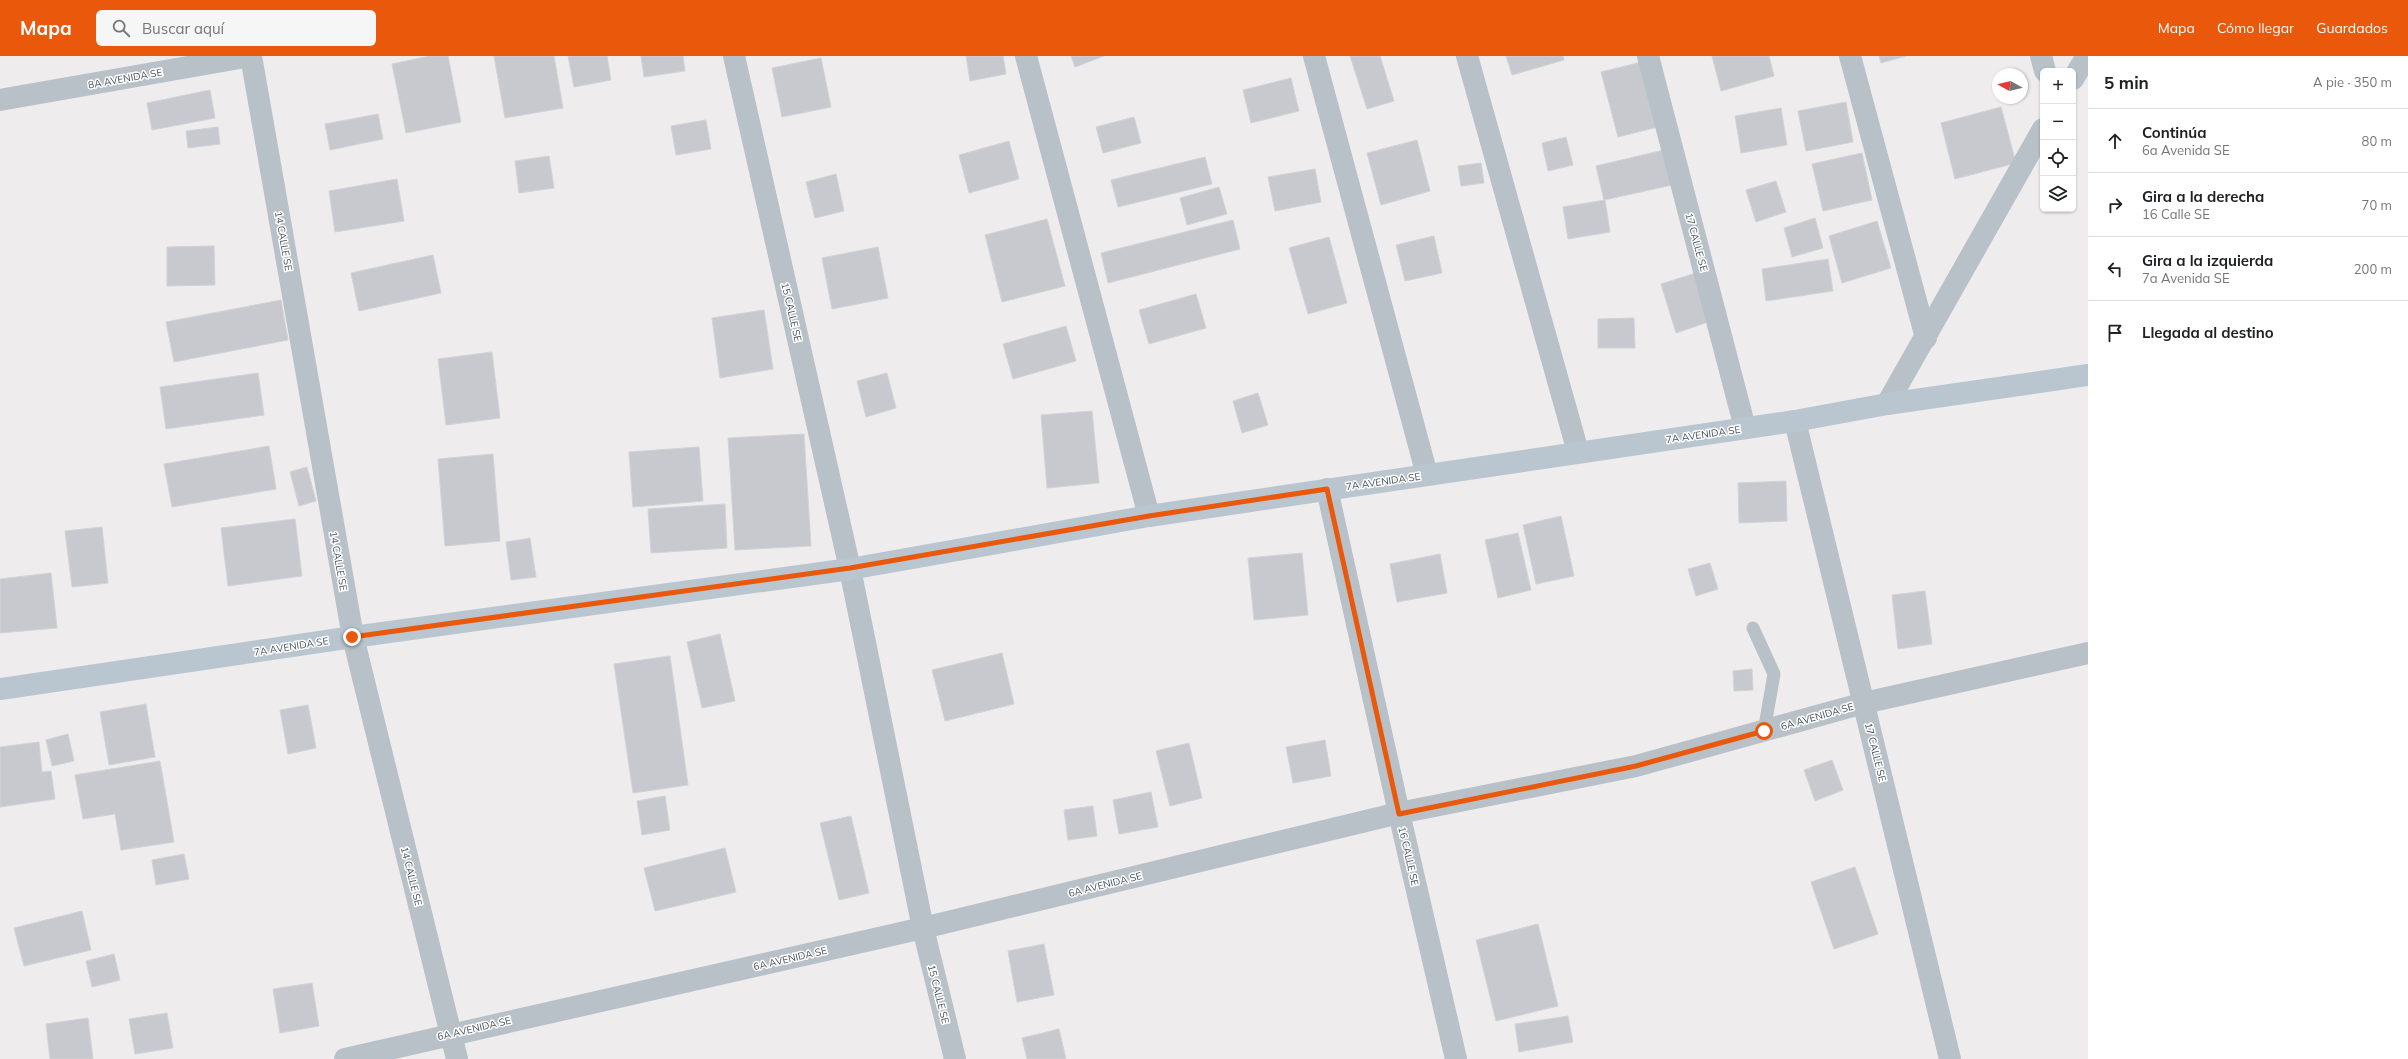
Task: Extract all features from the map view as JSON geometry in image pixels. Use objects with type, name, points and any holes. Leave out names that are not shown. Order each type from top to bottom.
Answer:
[{"type":"street","name":"8A AVENIDA SE","points":[[0,100],[251,56]]},
{"type":"street","name":"14 CALLE SE","points":[[251,56],[352,637],[457,1059]]},
{"type":"street","name":"15 CALLE SE","points":[[734,56],[850,568],[923,928],[955,1059]]},
{"type":"street","points":[[1026,56],[1149,516]]},
{"type":"street","points":[[1314,56],[1427,475]]},
{"type":"street","points":[[1467,56],[1578,452]]},
{"type":"street","name":"17 CALLE SE","points":[[1648,56],[1745,428]]},
{"type":"street","points":[[1850,56],[1926,338]]},
{"type":"street","points":[[2041,56],[2044,68]]},
{"type":"street","points":[[2076,74],[2087,56]]},
{"type":"street","points":[[1887,404],[1926,338],[2040,134]]},
{"type":"street","name":"7A AVENIDA SE","points":[[0,689],[352,637],[850,568],[1149,516],[1795,421],[1887,404],[2088,375]]},
{"type":"street","name":"17 CALLE SE","points":[[1795,421],[1950,1059]]},
{"type":"street","name":"16 CALLE SE","points":[[1327,489],[1399,814],[1456,1059]]},
{"type":"street","name":"6A AVENIDA SE","points":[[345,1059],[451,1033],[923,928],[1399,814],[1636,766],[1864,703],[2088,653]]},
{"type":"lane","points":[[1753,628],[1774,674],[1764,731]]},
{"type":"building","points":[[430,56],[448,56],[461,122],[406,133],[392,64]]},
{"type":"building","points":[[494,56],[554,56],[563,108],[505,118]]},
{"type":"building","points":[[568,56],[607,56],[611,80],[574,87]]},
{"type":"building","points":[[641,56],[683,56],[685,71],[644,77]]},
{"type":"building","points":[[966,56],[1003,56],[1006,74],[970,81]]},
{"type":"building","points":[[1071,56],[1104,56],[1075,67]]},
{"type":"building","points":[[1350,56],[1380,56],[1394,101],[1367,109]]},
{"type":"building","points":[[1506,56],[1563,56],[1564,60],[1512,75]]},
{"type":"building","points":[[1712,56],[1769,56],[1774,76],[1721,91]]},
{"type":"building","points":[[1879,56],[1906,56],[1881,63]]},
{"type":"building","points":[[821,58],[831,107],[782,117],[772,68]]},
{"type":"building","points":[[1646,61],[1662,126],[1618,137],[1601,72]]},
{"type":"building","points":[[1291,78],[1299,111],[1251,123],[1243,90]]},
{"type":"building","points":[[210,90],[215,118],[152,130],[147,103]]},
{"type":"building","points":[[1846,102],[1853,142],[1806,151],[1798,111]]},
{"type":"building","points":[[2001,107],[2016,163],[1955,179],[1941,123]]},
{"type":"building","points":[[1781,108],[1787,145],[1741,153],[1735,116]]},
{"type":"building","points":[[378,114],[383,139],[330,150],[325,124]]},
{"type":"building","points":[[1134,117],[1141,143],[1103,153],[1096,127]]},
{"type":"building","points":[[706,120],[711,149],[676,155],[671,126]]},
{"type":"building","points":[[218,127],[220,144],[188,148],[186,131]]},
{"type":"building","points":[[1566,137],[1573,165],[1548,171],[1542,143]]},
{"type":"building","points":[[1417,140],[1430,191],[1381,205],[1367,153]]},
{"type":"building","points":[[1009,141],[1019,179],[969,193],[959,155]]},
{"type":"building","points":[[1668,149],[1677,184],[1604,200],[1596,166]]},
{"type":"building","points":[[1862,153],[1872,200],[1823,211],[1812,164]]},
{"type":"building","points":[[549,156],[554,188],[519,193],[515,161]]},
{"type":"building","points":[[1205,157],[1212,184],[1118,207],[1111,180]]},
{"type":"building","points":[[1481,163],[1484,183],[1461,186],[1458,166]]},
{"type":"building","points":[[1315,169],[1321,202],[1275,211],[1268,177]]},
{"type":"building","points":[[836,174],[844,211],[815,218],[806,182]]},
{"type":"building","points":[[397,179],[404,221],[335,232],[329,191]]},
{"type":"building","points":[[1776,181],[1786,212],[1756,222],[1746,190]]},
{"type":"building","points":[[1219,187],[1227,214],[1187,225],[1180,198]]},
{"type":"building","points":[[1605,200],[1610,232],[1568,239],[1563,207]]},
{"type":"building","points":[[1815,218],[1823,248],[1792,257],[1784,228]]},
{"type":"building","points":[[1047,219],[1065,286],[1002,302],[985,235]]},
{"type":"building","points":[[1233,220],[1240,249],[1108,283],[1101,253]]},
{"type":"building","points":[[1877,221],[1891,268],[1842,283],[1829,236]]},
{"type":"building","points":[[1434,236],[1442,273],[1405,281],[1396,245]]},
{"type":"building","points":[[1329,237],[1347,303],[1308,314],[1289,248]]},
{"type":"building","points":[[214,246],[215,285],[167,286],[167,247]]},
{"type":"building","points":[[878,247],[888,298],[832,309],[822,258]]},
{"type":"building","points":[[433,255],[441,293],[359,311],[351,273]]},
{"type":"building","points":[[1828,259],[1833,291],[1766,301],[1762,269]]},
{"type":"building","points":[[1696,273],[1711,321],[1676,333],[1661,284]]},
{"type":"building","points":[[1196,294],[1206,328],[1149,344],[1139,310]]},
{"type":"building","points":[[281,300],[288,340],[174,362],[166,322]]},
{"type":"building","points":[[764,310],[773,369],[720,378],[712,318]]},
{"type":"building","points":[[1634,318],[1635,348],[1598,348],[1598,319]]},
{"type":"building","points":[[1066,326],[1076,361],[1013,379],[1003,344]]},
{"type":"building","points":[[492,352],[500,418],[446,425],[438,359]]},
{"type":"building","points":[[258,373],[264,415],[166,429],[160,387]]},
{"type":"building","points":[[887,373],[896,408],[866,417],[857,381]]},
{"type":"building","points":[[1258,393],[1268,425],[1242,433],[1233,401]]},
{"type":"building","points":[[1092,411],[1099,483],[1047,488],[1041,415]]},
{"type":"building","points":[[804,434],[811,546],[735,550],[728,438]]},
{"type":"building","points":[[269,446],[276,489],[172,507],[164,464]]},
{"type":"building","points":[[699,447],[703,501],[633,507],[629,452]]},
{"type":"building","points":[[493,454],[500,541],[445,546],[438,459]]},
{"type":"building","points":[[307,467],[316,501],[299,506],[290,472]]},
{"type":"building","points":[[1786,481],[1787,521],[1739,523],[1738,483]]},
{"type":"building","points":[[725,504],[727,548],[651,553],[648,509]]},
{"type":"building","points":[[1561,516],[1574,576],[1536,584],[1523,525]]},
{"type":"building","points":[[295,519],[302,576],[228,586],[221,528]]},
{"type":"building","points":[[102,527],[108,583],[72,587],[65,531]]},
{"type":"building","points":[[1518,533],[1531,590],[1498,598],[1485,540]]},
{"type":"building","points":[[530,538],[536,577],[511,580],[506,542]]},
{"type":"building","points":[[1302,553],[1308,615],[1254,620],[1248,558]]},
{"type":"building","points":[[1440,554],[1447,593],[1397,602],[1390,564]]},
{"type":"building","points":[[1710,563],[1718,589],[1696,596],[1688,569]]},
{"type":"building","points":[[51,573],[57,628],[0,633],[0,579]]},
{"type":"building","points":[[1925,591],[1932,644],[1898,649],[1892,595]]},
{"type":"building","points":[[720,634],[735,701],[702,708],[687,642]]},
{"type":"building","points":[[1002,653],[1014,704],[945,721],[932,670]]},
{"type":"building","points":[[670,656],[688,785],[633,793],[614,664]]},
{"type":"building","points":[[1752,669],[1753,690],[1734,691],[1733,671]]},
{"type":"building","points":[[146,704],[155,757],[109,765],[100,712]]},
{"type":"building","points":[[308,705],[316,748],[288,754],[280,710]]},
{"type":"building","points":[[68,734],[74,761],[52,766],[46,740]]},
{"type":"building","points":[[1325,740],[1331,776],[1293,783],[1286,747]]},
{"type":"building","points":[[39,742],[42,772],[51,771],[55,799],[0,807],[0,747]]},
{"type":"building","points":[[1189,743],[1202,798],[1170,806],[1156,751]]},
{"type":"building","points":[[1832,760],[1843,790],[1815,801],[1804,770]]},
{"type":"building","points":[[160,761],[174,842],[121,850],[115,814],[83,819],[75,775]]},
{"type":"building","points":[[1151,792],[1158,827],[1119,834],[1113,800]]},
{"type":"building","points":[[665,796],[670,830],[642,835],[637,801]]},
{"type":"building","points":[[1093,806],[1097,836],[1068,840],[1064,810]]},
{"type":"building","points":[[851,816],[869,893],[839,900],[820,823]]},
{"type":"building","points":[[725,848],[736,892],[655,911],[644,868]]},
{"type":"building","points":[[184,854],[189,879],[156,885],[152,860]]},
{"type":"building","points":[[1855,867],[1878,934],[1834,949],[1811,882]]},
{"type":"building","points":[[82,911],[91,950],[24,966],[14,928]]},
{"type":"building","points":[[1538,924],[1558,1006],[1496,1021],[1476,940]]},
{"type":"building","points":[[1044,944],[1054,995],[1017,1002],[1008,951]]},
{"type":"building","points":[[114,954],[120,980],[92,987],[86,961]]},
{"type":"building","points":[[312,983],[319,1026],[280,1033],[273,989]]},
{"type":"building","points":[[167,1013],[173,1048],[135,1054],[129,1019]]},
{"type":"building","points":[[1568,1016],[1573,1042],[1519,1052],[1515,1024]]},
{"type":"building","points":[[88,1018],[93,1059],[50,1059],[46,1024]]},
{"type":"building","points":[[1059,1029],[1066,1059],[1027,1059],[1022,1038]]},
{"type":"route","points":[[352,637],[850,568],[1149,516],[1327,489],[1399,814],[1636,766],[1764,731]]}]
